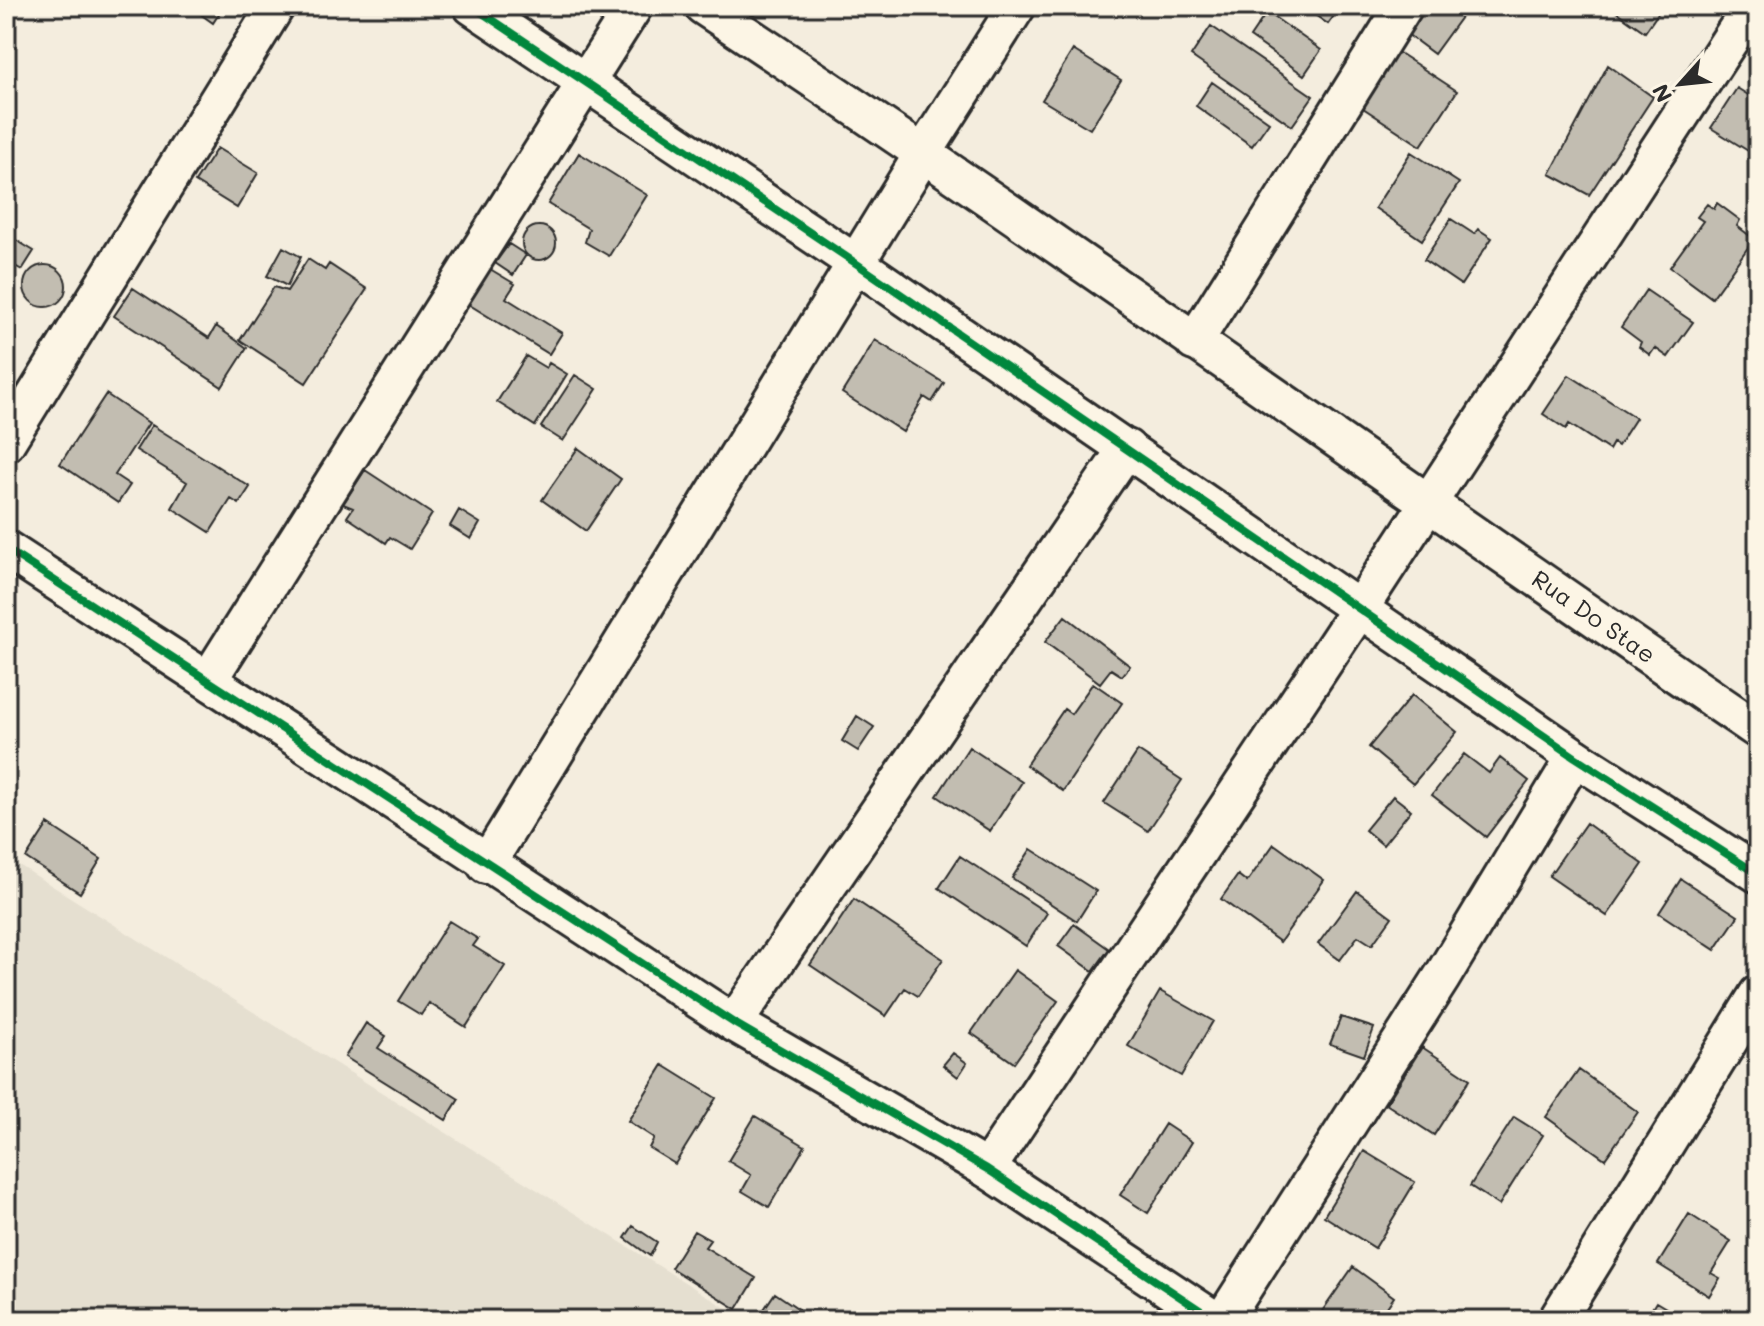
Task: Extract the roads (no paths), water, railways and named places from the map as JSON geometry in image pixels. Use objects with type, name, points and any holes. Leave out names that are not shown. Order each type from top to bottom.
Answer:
[{"type":"street","points":[[6,443],[276,6]]},
{"type":"street","points":[[472,6],[1127,448],[1358,611],[1575,757],[1758,874]]},
{"type":"street","points":[[209,679],[634,6]]},
{"type":"street","name":"Rua Do Stae","points":[[703,6],[924,152],[1427,505],[1758,730]]},
{"type":"street","points":[[486,865],[1017,6]]},
{"type":"street","points":[[1194,342],[1404,6]]},
{"type":"street","points":[[987,1169],[1358,611],[1752,6]]},
{"type":"street","points":[[734,1023],[1127,448]]},
{"type":"street","points":[[6,549],[209,679],[486,865],[734,1023],[987,1169],[1215,1320]]},
{"type":"street","points":[[1223,1320],[1442,977],[1575,757]]},
{"type":"street","points":[[1557,1320],[1758,994]]}]
